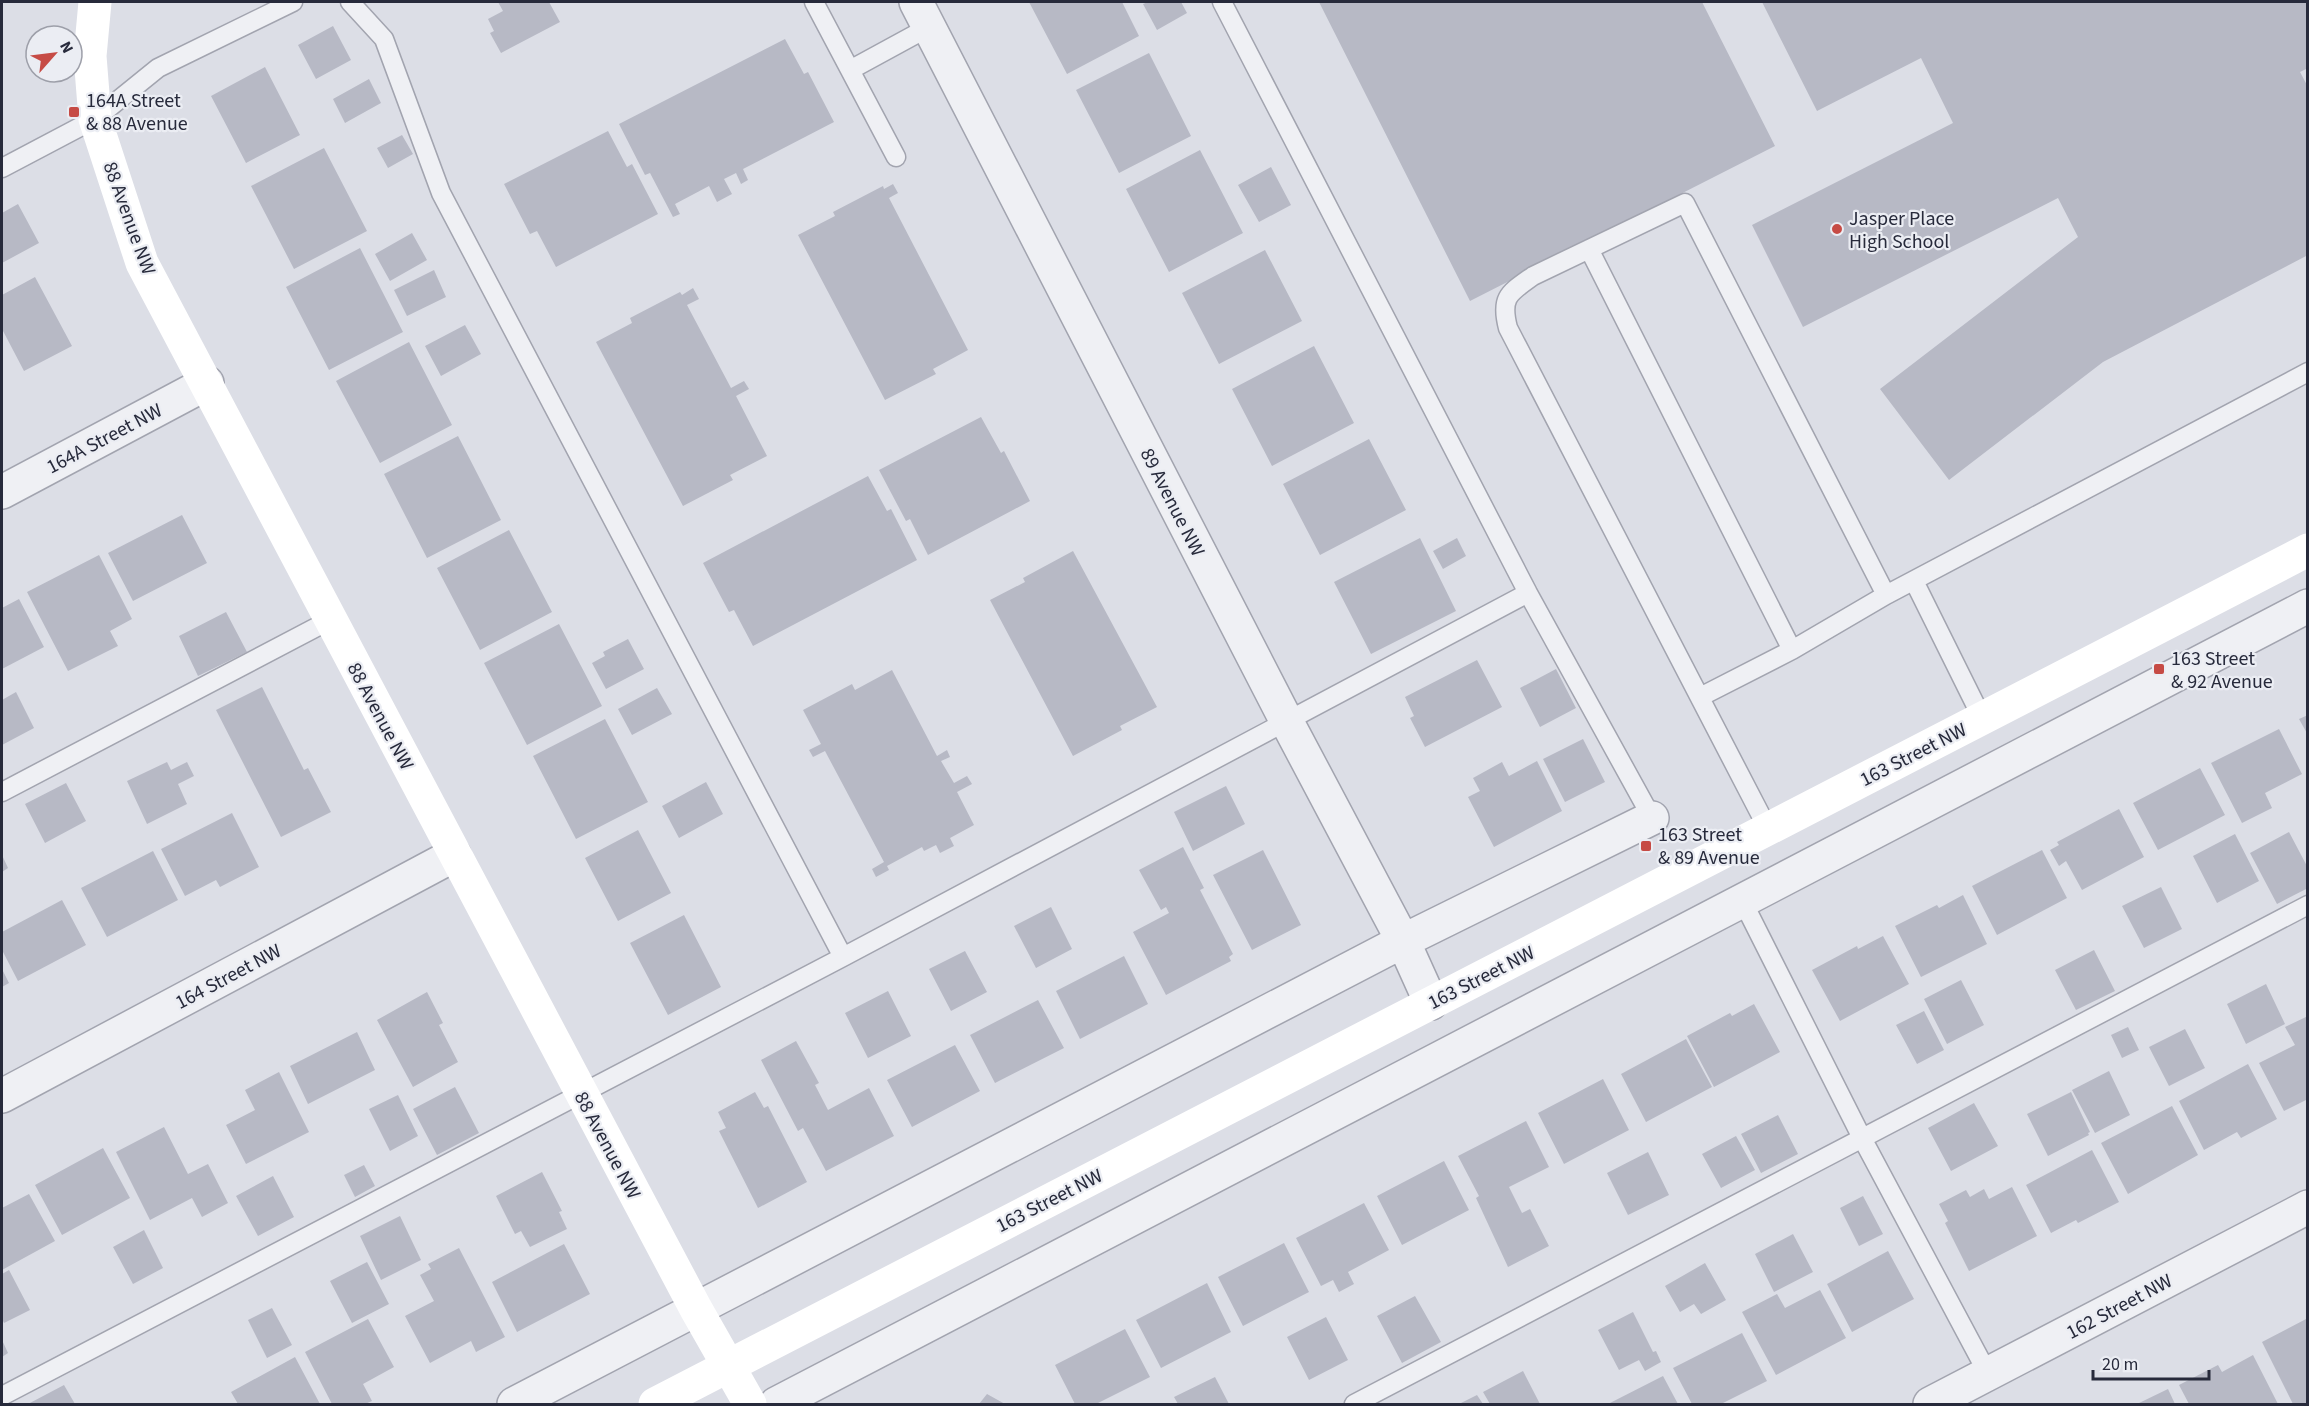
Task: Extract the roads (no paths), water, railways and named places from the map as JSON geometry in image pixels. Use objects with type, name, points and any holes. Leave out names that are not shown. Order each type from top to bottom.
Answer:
[{"type":"main road","name":"88 Avenue NW","points":[[95,2],[90,56],[94,119],[142,263],[696,1310],[750,1404]]},
{"type":"main road","name":"163 Street NW","points":[[655,1404],[2307,550]]},
{"type":"street","name":"89 Avenue NW","points":[[922,14],[1287,722],[1403,941],[1431,1003]]},
{"type":"street","name":"164A Street NW","points":[[2,492],[207,383]]},
{"type":"street","points":[[776,1404],[2307,606]]},
{"type":"street","points":[[514,1404],[1403,941],[1652,818]]},
{"type":"street","name":"164 Street NW","points":[[2,1096],[454,855]]},
{"type":"street","name":"162 Street NW","points":[[1930,1404],[2307,1206]]},
{"type":"lane","points":[[2,168],[94,119],[158,68],[293,2]]},
{"type":"lane","points":[[350,2],[384,39],[441,193],[843,957]]},
{"type":"lane","points":[[814,2],[896,157]]},
{"type":"lane","points":[[1221,2],[1528,593],[1652,818]]},
{"type":"lane","points":[[850,70],[922,14]]},
{"type":"lane","points":[[1768,829],[1508,328],[1503,309],[1511,291],[1533,276],[1685,203],[1886,595]]},
{"type":"lane","points":[[1589,249],[1792,650]]},
{"type":"lane","points":[[1700,697],[1792,650],[1886,595],[2307,372]]},
{"type":"lane","points":[[1914,581],[1982,718]]},
{"type":"lane","points":[[2,1396],[843,957],[1528,593]]},
{"type":"lane","points":[[2,792],[330,620]]},
{"type":"lane","points":[[1742,900],[1863,1138],[1988,1374]]},
{"type":"lane","points":[[1354,1404],[2307,905]]},
{"type":"place","name":"164A Street & 88 Avenue","points":[[74,112]]},
{"type":"place","name":"Jasper Place High School","points":[[1837,229]]},
{"type":"place","name":"163 Street & 92 Avenue","points":[[2159,669]]},
{"type":"place","name":"163 Street & 89 Avenue","points":[[1646,846]]}]
